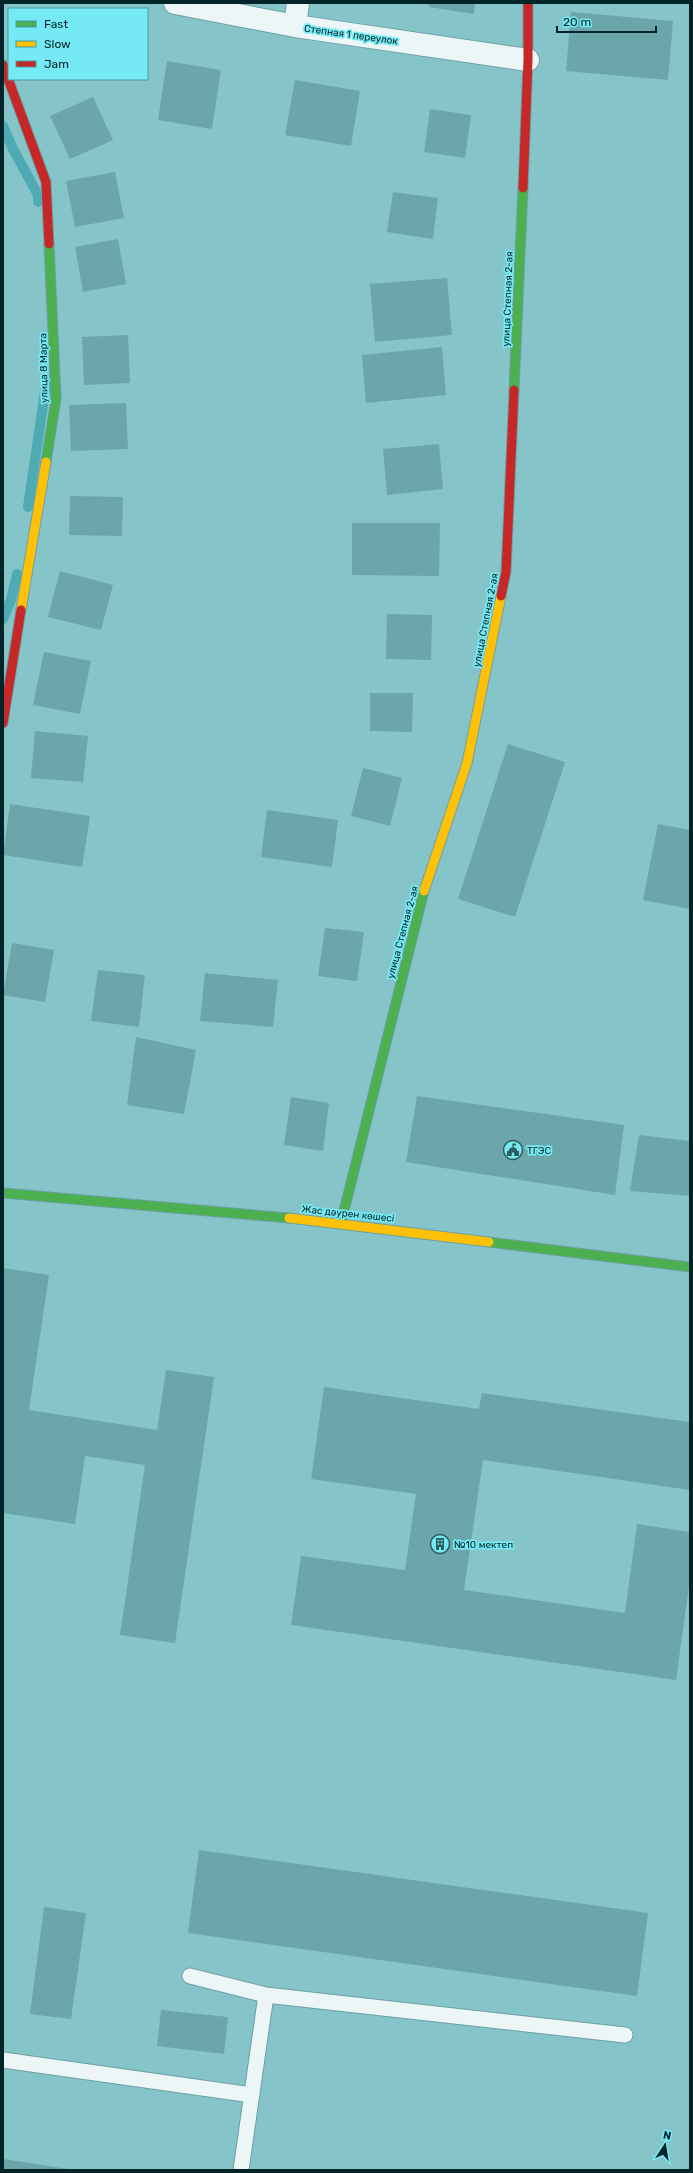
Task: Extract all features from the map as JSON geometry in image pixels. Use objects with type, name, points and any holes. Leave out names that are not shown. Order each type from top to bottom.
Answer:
[{"type":"street","name":"Степная 1 переулок","points":[[175,3],[295,26],[528,60]]},
{"type":"street","points":[[295,26],[298,3]]},
{"type":"street","name":"улица Степная 2-ая","points":[[341,1222],[418,910],[467,763],[506,572],[528,60],[528,3]]},
{"type":"street","name":"улица 8 Марта","points":[[3,65],[8,79]]},
{"type":"street","name":"улица 8 Марта","points":[[3,723],[56,399],[46,182],[9,80]]},
{"type":"street","name":"Жас дәурен көшесі","points":[[3,1193],[341,1222],[690,1267]]},
{"type":"lane","points":[[190,1976],[266,1996],[625,2035]]},
{"type":"lane","points":[[241,2170],[266,1996]]},
{"type":"lane","points":[[3,2060],[252,2095]]},
{"type":"building","points":[[429,3],[475,3],[474,14],[429,7]]},
{"type":"building","points":[[571,12],[673,21],[668,80],[566,71]]},
{"type":"building","points":[[167,61],[221,70],[212,129],[158,120]]},
{"type":"building","points":[[295,80],[360,91],[351,146],[285,135]]},
{"type":"building","points":[[93,97],[113,140],[70,159],[50,116]]},
{"type":"building","points":[[430,109],[471,115],[465,158],[424,152]]},
{"type":"building","points":[[115,172],[124,218],[75,227],[66,181]]},
{"type":"building","points":[[393,192],[438,198],[433,239],[387,232]]},
{"type":"building","points":[[118,239],[126,284],[83,292],[75,247]]},
{"type":"building","points":[[447,278],[452,335],[375,342],[370,284]]},
{"type":"building","points":[[128,335],[130,383],[84,385],[82,337]]},
{"type":"building","points":[[442,347],[446,395],[366,403],[362,355]]},
{"type":"building","points":[[126,403],[128,449],[71,451],[69,405]]},
{"type":"building","points":[[439,444],[443,489],[387,495],[383,449]]},
{"type":"building","points":[[70,496],[123,497],[122,536],[69,535]]},
{"type":"building","points":[[352,523],[440,523],[439,576],[352,575]]},
{"type":"building","points":[[60,571],[113,585],[101,630],[48,617]]},
{"type":"building","points":[[387,614],[432,615],[431,660],[386,659]]},
{"type":"building","points":[[44,652],[91,661],[80,714],[33,705]]},
{"type":"building","points":[[370,693],[413,693],[412,732],[370,731]]},
{"type":"building","points":[[35,731],[88,736],[83,782],[31,778]]},
{"type":"building","points":[[508,744],[565,762],[515,917],[458,899]]},
{"type":"building","points":[[363,768],[402,778],[390,826],[351,816]]},
{"type":"building","points":[[10,804],[90,816],[82,867],[3,855]]},
{"type":"building","points":[[267,810],[338,820],[332,867],[261,857]]},
{"type":"building","points":[[658,824],[690,830],[690,909],[643,900]]},
{"type":"building","points":[[325,928],[364,932],[357,981],[318,976]]},
{"type":"building","points":[[12,943],[54,950],[45,1002],[3,995]]},
{"type":"building","points":[[98,970],[145,975],[139,1027],[91,1021]]},
{"type":"building","points":[[205,973],[278,980],[273,1027],[200,1021]]},
{"type":"building","points":[[136,1037],[196,1050],[184,1114],[127,1105]]},
{"type":"building","points":[[417,1096],[624,1125],[615,1195],[406,1162]]},
{"type":"building","points":[[291,1097],[329,1103],[323,1151],[284,1145]]},
{"type":"building","points":[[639,1135],[690,1141],[690,1196],[630,1191]]},
{"type":"building","points":[[3,1268],[49,1275],[29,1410],[157,1430],[166,1370],[214,1377],[175,1643],[120,1635],[145,1465],[85,1456],[75,1524],[3,1513]]},
{"type":"building","name":"№10 мектеп","points":[[324,1387],[479,1409],[482,1393],[690,1422],[690,1490],[483,1460],[464,1590],[625,1613],[637,1524],[690,1532],[690,1579],[676,1680],[291,1625],[301,1556],[405,1570],[416,1494],[311,1479]]},
{"type":"building","points":[[199,1850],[648,1913],[637,1996],[188,1933]]},
{"type":"building","points":[[44,1907],[86,1913],[71,2019],[30,2014]]},
{"type":"building","points":[[161,2010],[228,2017],[224,2054],[157,2046]]},
{"type":"building","points":[[3,2159],[68,2169],[3,2170]]},
{"type":"waterway","points":[[3,126],[13,149],[38,195],[38,202]]},
{"type":"waterway","points":[[28,507],[47,378]]},
{"type":"waterway","points":[[3,619],[11,600],[17,574]]},
{"type":"traffic: fast","points":[[514,390],[523,188]]},
{"type":"traffic: fast","points":[[46,462],[56,399],[49,244]]},
{"type":"traffic: fast","points":[[341,1223],[424,891]]},
{"type":"traffic: fast","points":[[3,1193],[289,1218]]},
{"type":"traffic: fast","points":[[489,1242],[690,1267]]},
{"type":"traffic: slow","points":[[21,610],[46,462]]},
{"type":"traffic: slow","points":[[424,891],[467,763],[501,596]]},
{"type":"traffic: slow","points":[[289,1218],[489,1242]]},
{"type":"traffic: jam","points":[[523,188],[528,60],[528,3]]},
{"type":"traffic: jam","points":[[3,65],[8,79]]},
{"type":"traffic: jam","points":[[9,80],[46,182],[49,244]]},
{"type":"traffic: jam","points":[[501,596],[506,572],[514,390]]},
{"type":"traffic: jam","points":[[3,723],[21,610]]},
{"type":"place","name":"ТГЭС","points":[[513,1150]]},
{"type":"place","name":"№10 мектеп","points":[[440,1544]]}]
